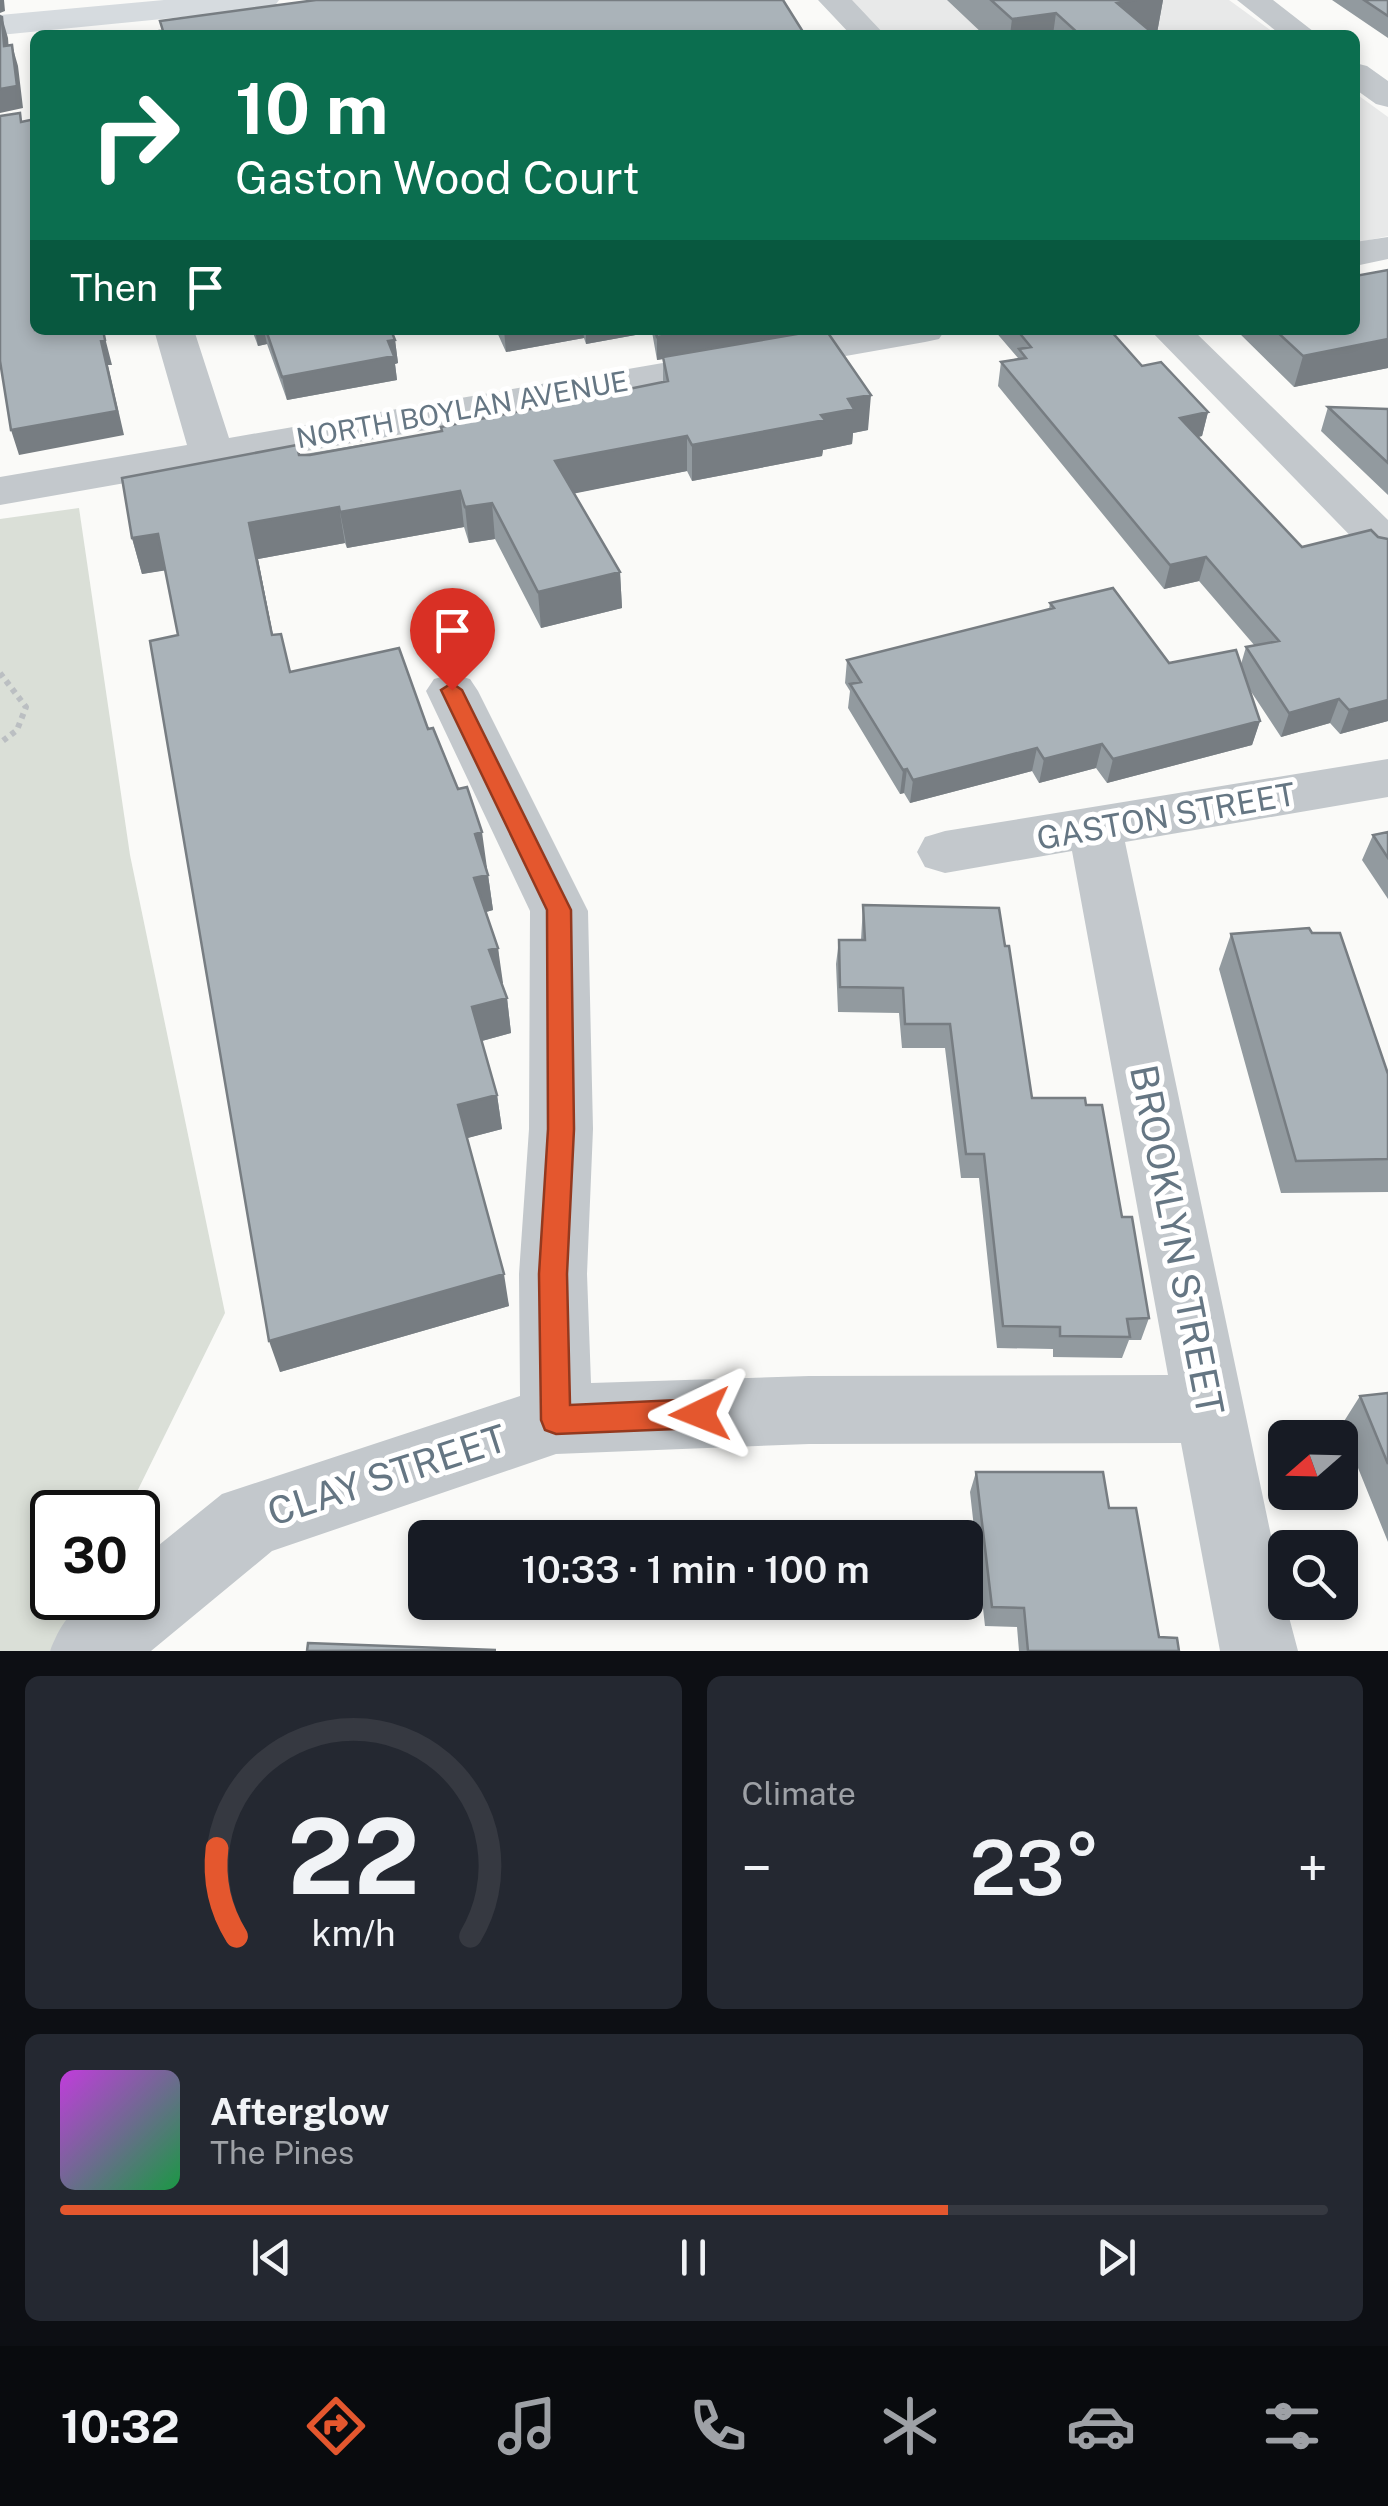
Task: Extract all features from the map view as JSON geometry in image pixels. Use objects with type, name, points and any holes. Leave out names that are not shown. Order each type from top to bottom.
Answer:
[{"type":"main road","points":[[0,25],[263,0]]},
{"type":"street","points":[[834,0],[864,30]]},
{"type":"street","points":[[1253,0],[1295,30]]},
{"type":"street","points":[[1360,77],[1388,97]]},
{"type":"street","points":[[1360,253],[1388,248]]},
{"type":"street","points":[[176,335],[211,452]]},
{"type":"street","name":"NORTH BOYLAN AVENUE","points":[[0,491],[897,335]]},
{"type":"street","points":[[1175,335],[1388,547]]},
{"type":"street","points":[[452,690],[559,910],[561,1129],[553,1274],[556,1420]]},
{"type":"street","name":"GASTON STREET","points":[[944,852],[1388,778]]},
{"type":"street","name":"BROOKLYN STREET","points":[[1095,829],[1259,1651]]},
{"type":"street","name":"CLAY STREET","points":[[89,1651],[249,1521],[556,1420],[809,1410],[1210,1409]]},
{"type":"path","points":[[0,672],[26,707],[16,730],[0,743]]},
{"type":"shaded area","points":[[848,0],[1229,0],[1270,30],[879,30]]},
{"type":"shaded area","points":[[1360,97],[1388,117],[1388,236],[1360,242]]},
{"type":"shaded area","points":[[79,508],[130,855],[225,1313],[138,1490],[30,1490],[30,1620],[71,1620],[50,1651],[0,1651],[0,519]]},
{"type":"building","points":[[316,0],[783,0],[802,30],[163,30],[160,21]]},
{"type":"building","points":[[991,0],[1136,0],[1117,3],[1149,30],[1075,30],[1056,13],[1012,19]]},
{"type":"building","points":[[1364,0],[1388,0],[1388,16]]},
{"type":"building","points":[[0,16],[4,46],[12,45],[17,86],[0,89]]},
{"type":"building","points":[[20,113],[21,122],[30,120],[30,335],[104,335],[105,340],[101,341],[117,411],[11,430],[0,361],[0,116]]},
{"type":"building","points":[[1388,270],[1388,339],[1303,356],[1280,335],[1360,335],[1360,275]]},
{"type":"building","points":[[268,335],[393,335],[395,340],[388,341],[394,356],[282,377]]},
{"type":"building","points":[[791,335],[829,335],[871,395],[848,399],[854,409],[821,415],[825,420],[692,445],[687,436],[555,461],[620,572],[538,592],[492,503],[465,507],[460,491],[249,523],[272,635],[281,634],[290,672],[399,648],[428,729],[433,728],[458,789],[467,787],[482,832],[475,834],[488,875],[474,878],[498,948],[489,950],[507,998],[472,1007],[497,1095],[458,1105],[504,1274],[269,1341],[150,641],[178,635],[158,534],[132,538],[122,478],[297,445],[299,455],[310,455],[442,431],[441,427],[668,381],[663,357]]},
{"type":"building","points":[[1021,335],[1114,335],[1142,366],[1161,362],[1208,412],[1180,418],[1302,547],[1371,530],[1388,539],[1388,700],[1349,710],[1339,699],[1289,713],[1246,647],[1279,641],[1206,557],[1170,565],[1001,362],[1026,358],[1019,349],[1031,347]]},
{"type":"building","points":[[1328,407],[1388,409],[1388,463]]},
{"type":"building","points":[[1113,588],[1169,663],[1236,650],[1260,721],[1113,759],[1102,744],[1044,759],[1037,748],[913,780],[850,684],[861,682],[847,660],[1054,608],[1050,603]]},
{"type":"building","points":[[1388,832],[1388,858],[1373,835]]},
{"type":"building","points":[[863,905],[999,908],[1005,946],[1009,946],[1032,1098],[1085,1098],[1086,1105],[1102,1105],[1122,1217],[1132,1217],[1149,1318],[1127,1319],[1130,1337],[1060,1336],[1060,1327],[1003,1326],[984,1154],[966,1154],[950,1024],[905,1024],[903,988],[840,987],[839,940],[865,940]]},
{"type":"building","points":[[1309,928],[1312,933],[1340,933],[1388,1074],[1388,1159],[1296,1161],[1231,934]]},
{"type":"building","points":[[1388,1393],[1388,1464],[1360,1396]]},
{"type":"building","points":[[976,1472],[1103,1472],[1109,1508],[1136,1508],[1159,1637],[1177,1638],[1179,1651],[1028,1651],[1024,1608],[992,1607]]},
{"type":"building","points":[[308,1643],[496,1650],[307,1651]]},
{"type":"route","points":[[452,690],[559,910],[561,1129],[553,1274],[556,1420],[700,1414]]}]
